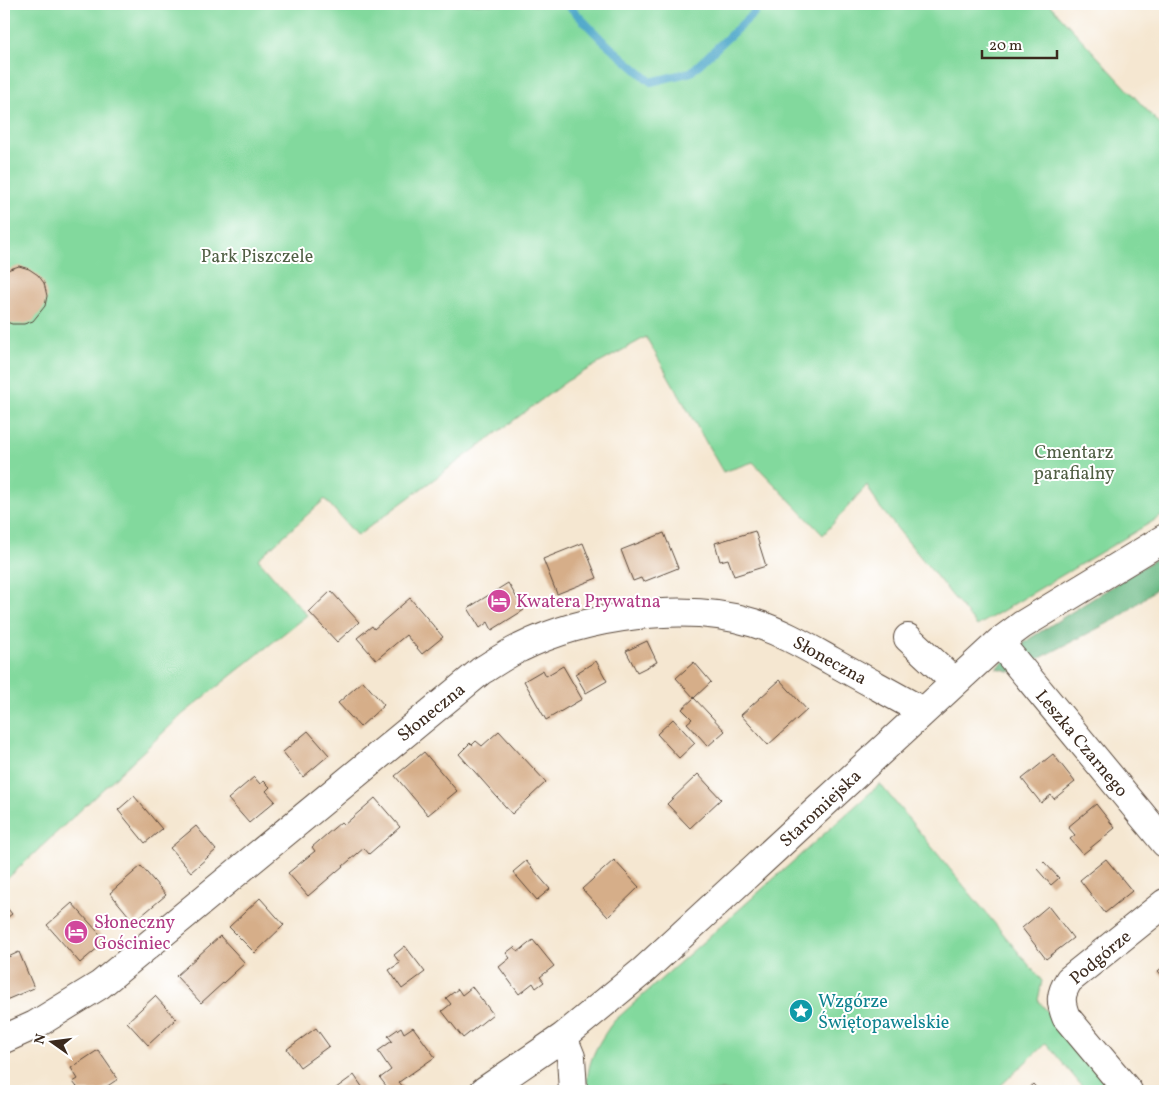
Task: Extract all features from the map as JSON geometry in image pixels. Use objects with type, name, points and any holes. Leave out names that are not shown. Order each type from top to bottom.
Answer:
[{"type":"street","name":"Staromiejska","points":[[484,1091],[563,1037],[644,970],[922,711],[999,642],[1022,625],[1165,538]]},
{"type":"street","name":"Słoneczna","points":[[4,1039],[35,1025],[100,985],[481,671],[522,647],[617,616],[664,612],[717,615],[753,622],[789,637],[922,711]]},
{"type":"street","points":[[908,638],[955,682]]},
{"type":"street","name":"Leszka Czarnego","points":[[999,642],[1165,843]]},
{"type":"street","name":"Podgórze","points":[[1128,1091],[1066,1017],[1061,1004],[1061,992],[1069,980],[1165,903]]},
{"type":"street","points":[[563,1037],[571,1057],[573,1091]]},
{"type":"green space","name":"Park Piszczele","points":[[4,4],[1049,4],[1165,130],[1165,514],[977,626],[878,505],[867,485],[823,535],[753,462],[723,472],[646,337],[567,381],[357,536],[325,499],[258,559],[307,615],[183,714],[7,879],[4,876]]},
{"type":"green space","points":[[1165,553],[1165,582],[1120,617],[1013,672],[996,668],[1029,639]]},
{"type":"green space","points":[[880,784],[1042,981],[1038,1000],[1111,1091],[1086,1091],[1046,1043],[995,1091],[587,1091],[588,1071],[594,1054],[613,1022]]},
{"type":"building","points":[[19,266],[29,269],[38,275],[44,283],[47,296],[45,306],[33,321],[24,324],[12,324],[4,321],[4,271]]},
{"type":"building","points":[[755,531],[766,566],[734,576],[728,559],[720,561],[715,543]]},
{"type":"building","points":[[664,533],[678,568],[643,582],[641,578],[633,581],[621,550]]},
{"type":"building","points":[[583,543],[597,578],[557,594],[543,559]]},
{"type":"building","points":[[508,583],[524,610],[492,630],[488,622],[480,628],[468,608]]},
{"type":"building","points":[[331,591],[359,622],[337,642],[309,612]]},
{"type":"building","points":[[410,598],[443,637],[422,654],[406,635],[376,660],[357,638],[372,626],[374,629]]},
{"type":"building","points":[[647,641],[657,662],[637,672],[626,651]]},
{"type":"building","points":[[596,661],[607,681],[586,693],[575,674]]},
{"type":"building","points":[[694,662],[711,682],[694,698],[676,678]]},
{"type":"building","points":[[563,666],[582,699],[546,720],[524,681],[543,670],[546,676]]},
{"type":"building","points":[[780,680],[807,710],[768,745],[741,715]]},
{"type":"building","points":[[363,681],[384,705],[360,727],[338,703]]},
{"type":"building","points":[[694,698],[725,731],[708,746],[687,723],[692,719],[682,709]]},
{"type":"building","points":[[673,719],[695,743],[679,758],[657,734]]},
{"type":"building","points":[[308,731],[329,755],[303,777],[283,752]]},
{"type":"building","points":[[499,731],[546,782],[512,814],[459,754],[470,743],[472,745],[476,741],[482,746]]},
{"type":"building","points":[[424,752],[457,791],[428,815],[395,776]]},
{"type":"building","points":[[1053,754],[1075,782],[1054,799],[1051,795],[1041,803],[1022,779]]},
{"type":"building","points":[[698,774],[721,799],[690,828],[667,804]]},
{"type":"building","points":[[254,777],[260,784],[264,781],[270,787],[266,791],[275,801],[249,823],[228,799]]},
{"type":"building","points":[[134,796],[162,829],[145,843],[118,810]]},
{"type":"building","points":[[375,798],[400,827],[369,854],[364,848],[308,896],[288,873],[315,851],[312,847],[341,822],[344,825]]},
{"type":"building","points":[[1096,804],[1115,828],[1083,854],[1070,839],[1075,835],[1068,827]]},
{"type":"building","points":[[196,826],[216,850],[191,872],[170,848]]},
{"type":"building","points":[[1106,859],[1132,891],[1105,913],[1080,880]]},
{"type":"building","points":[[614,860],[639,887],[608,917],[582,889]]},
{"type":"building","points":[[526,861],[550,889],[537,900],[513,872]]},
{"type":"building","points":[[1044,862],[1059,878],[1051,885],[1037,869]]},
{"type":"building","points":[[141,866],[166,895],[134,922],[110,893]]},
{"type":"building","points":[[260,898],[284,925],[255,953],[229,927]]},
{"type":"building","points":[[72,903],[106,941],[80,963],[47,925]]},
{"type":"building","points":[[4,904],[12,914],[4,920]]},
{"type":"building","points":[[1048,906],[1073,938],[1046,959],[1022,928]]},
{"type":"building","points":[[220,936],[245,963],[201,1003],[176,976]]},
{"type":"building","points":[[533,940],[554,966],[540,977],[544,982],[536,988],[533,983],[519,994],[499,967],[510,958],[506,953],[514,947],[518,952]]},
{"type":"building","points":[[405,946],[425,972],[402,989],[389,970],[400,963],[394,955]]},
{"type":"building","points":[[19,952],[34,988],[6,1000],[4,995],[4,959]]},
{"type":"building","points":[[1165,965],[1165,979],[1158,971]]},
{"type":"building","points":[[472,987],[493,1014],[463,1038],[442,1011],[451,1004],[446,998],[458,989],[462,995]]},
{"type":"building","points":[[155,996],[176,1019],[148,1045],[127,1022]]},
{"type":"building","points":[[401,1027],[404,1033],[413,1027],[435,1057],[399,1082],[404,1088],[400,1091],[390,1091],[380,1078],[391,1070],[378,1051],[392,1041],[388,1036]]},
{"type":"building","points":[[316,1028],[329,1046],[300,1067],[287,1049]]},
{"type":"building","points":[[98,1050],[118,1079],[100,1091],[80,1091],[73,1082],[78,1079],[71,1068]]},
{"type":"building","points":[[354,1075],[365,1091],[332,1091]]},
{"type":"building","points":[[1033,1084],[1039,1091],[1025,1091]]},
{"type":"waterway","points":[[567,4],[602,40],[651,82],[691,72],[754,13],[757,4]]},
{"type":"place","name":"Kwatera Prywatna","points":[[499,601]]},
{"type":"place","name":"Słoneczny Gościniec","points":[[76,932]]},
{"type":"place","name":"Wzgórze Świętopawelskie","points":[[801,1011]]},
{"type":"park label","name":"Cmentarz parafialny","points":[[1074,462]]}]
